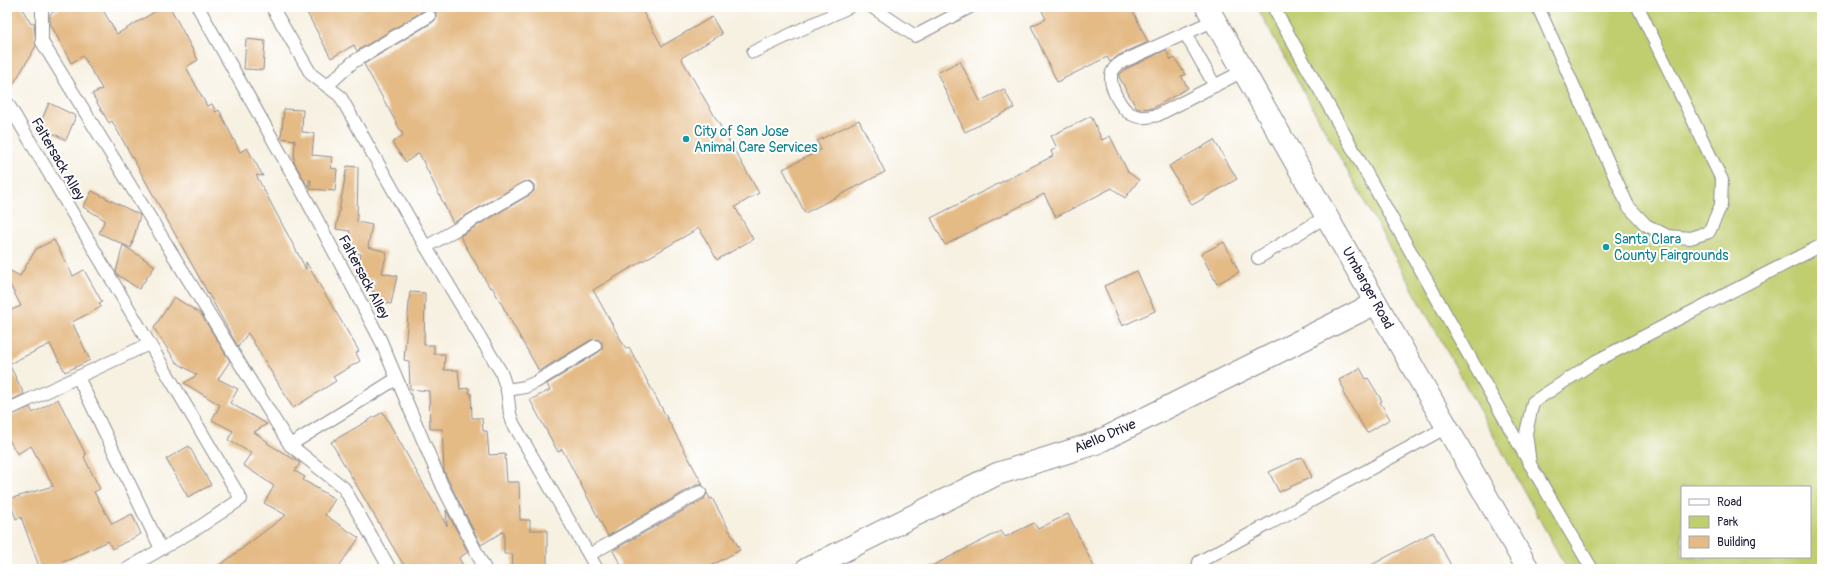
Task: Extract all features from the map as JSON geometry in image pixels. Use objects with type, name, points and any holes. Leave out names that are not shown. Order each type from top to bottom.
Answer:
[{"type":"street","name":"Umbarger Road","points":[[1211,14],[1528,569]]},
{"type":"street","name":"Aiello Drive","points":[[807,569],[997,474],[1096,443],[1376,303]]},
{"type":"lane","points":[[42,7],[42,42],[290,445],[344,488],[390,569]]},
{"type":"lane","name":"Faltersack Alley","points":[[198,7],[306,200],[380,339],[442,485],[485,569]]},
{"type":"lane","points":[[272,7],[311,74],[340,96],[426,247],[501,372],[507,390],[510,414],[513,423],[597,569]]},
{"type":"lane","points":[[753,52],[849,7]]},
{"type":"lane","points":[[872,7],[915,36],[970,7]]},
{"type":"lane","points":[[1273,7],[1530,464],[1592,569]]},
{"type":"lane","points":[[1538,7],[1628,206],[1646,225],[1668,236],[1690,238],[1709,232],[1721,206],[1722,180],[1638,7]]},
{"type":"lane","points":[[1211,14],[1185,34],[1122,62],[1115,67],[1111,76],[1112,86],[1124,110],[1132,115],[1144,118],[1158,115],[1244,70]]},
{"type":"lane","points":[[327,86],[353,62],[429,16]]},
{"type":"lane","points":[[1185,34],[1215,86]]},
{"type":"lane","name":"Faltersack Alley","points":[[7,102],[241,499],[201,526],[161,549]]},
{"type":"lane","points":[[426,247],[527,188]]},
{"type":"lane","points":[[1258,258],[1327,216]]},
{"type":"lane","points":[[1530,464],[1526,433],[1533,402],[1596,361],[1822,245]]},
{"type":"lane","points":[[7,410],[149,344]]},
{"type":"lane","points":[[507,390],[525,387],[536,382],[595,346]]},
{"type":"lane","points":[[78,377],[161,549],[127,569]]},
{"type":"lane","points":[[290,445],[396,379]]},
{"type":"lane","points":[[1198,569],[1199,562],[1448,427]]},
{"type":"lane","points":[[589,555],[700,492]]},
{"type":"green space","name":"Santa Clara County Fairgrounds","points":[[1257,7],[1822,7],[1822,569],[1567,569]]},
{"type":"building","points":[[7,7],[21,7],[31,24],[34,22],[36,46],[7,95]]},
{"type":"building","points":[[62,7],[101,7],[117,34],[163,7],[170,7],[198,60],[186,67],[207,106],[212,104],[216,112],[219,110],[240,152],[247,148],[263,176],[256,175],[306,269],[306,262],[359,351],[356,353],[360,361],[333,377],[336,381],[293,408],[248,333],[238,347],[112,121],[109,123],[92,94],[102,89],[83,56],[71,63],[50,23],[50,14]]},
{"type":"building","points":[[304,7],[640,7],[662,46],[712,17],[722,34],[681,58],[759,193],[735,207],[753,239],[717,260],[699,228],[593,290],[626,349],[629,347],[703,485],[696,485],[608,536],[562,449],[558,452],[530,400],[550,390],[547,384],[599,352],[602,349],[602,342],[598,339],[591,340],[539,371],[492,287],[490,288],[460,236],[531,194],[534,191],[534,185],[530,181],[523,182],[453,223],[419,153],[406,162],[392,143],[403,135],[364,64],[433,22],[436,19],[436,12],[432,9],[425,10],[357,51],[354,45],[331,58]]},
{"type":"building","points":[[1040,7],[1131,7],[1148,42],[1119,55],[1110,62],[1107,57],[1057,82],[1031,26],[1046,19]]},
{"type":"building","points":[[246,39],[265,41],[263,70],[244,69]]},
{"type":"building","points":[[1166,50],[1171,60],[1175,58],[1185,75],[1181,76],[1188,88],[1153,108],[1137,109],[1119,75],[1126,69]]},
{"type":"building","points":[[960,61],[980,101],[1004,89],[1014,108],[965,132],[937,73]]},
{"type":"building","points":[[49,103],[76,116],[66,140],[39,126]]},
{"type":"building","points":[[284,109],[303,110],[302,132],[314,133],[312,155],[332,157],[331,168],[337,169],[335,191],[310,189],[311,180],[309,180],[308,187],[294,162],[295,140],[281,138]]},
{"type":"building","points":[[1091,116],[1102,140],[1110,136],[1128,172],[1139,180],[1125,198],[1112,188],[1056,217],[1044,194],[945,245],[931,218],[1053,156],[1051,151],[1057,148],[1051,136]]},
{"type":"building","points":[[859,120],[885,172],[805,213],[783,169],[821,150],[817,141]]},
{"type":"building","points":[[1214,140],[1237,179],[1192,205],[1169,166]]},
{"type":"building","points":[[347,166],[358,167],[357,222],[372,225],[368,247],[387,252],[382,273],[397,276],[391,304],[371,300],[375,280],[356,276],[361,254],[346,251],[350,231],[336,229]]},
{"type":"building","points":[[92,191],[140,215],[131,248],[99,233],[105,220],[83,207]]},
{"type":"building","points":[[54,240],[73,276],[84,270],[102,302],[99,303],[101,307],[72,322],[90,360],[65,372],[50,344],[9,364],[24,394],[7,402],[7,312],[21,306],[7,279],[7,269],[20,276],[36,249]]},
{"type":"building","points":[[1224,242],[1239,272],[1217,284],[1201,254]]},
{"type":"building","points":[[123,245],[155,266],[139,289],[118,275],[116,272]]},
{"type":"building","points":[[1137,271],[1155,311],[1122,326],[1104,286]]},
{"type":"building","points":[[410,292],[425,293],[424,345],[434,345],[434,354],[445,354],[444,370],[458,370],[460,389],[469,388],[469,393],[471,393],[472,418],[482,418],[483,431],[487,431],[489,455],[505,454],[507,482],[519,482],[520,520],[530,520],[530,530],[547,530],[547,569],[512,569],[513,554],[504,554],[504,531],[481,545],[449,482],[444,471],[442,429],[430,429],[429,391],[410,389],[409,361],[404,360]]},
{"type":"building","points":[[174,297],[201,314],[230,361],[218,379],[238,389],[230,403],[267,424],[254,432],[268,442],[267,443],[300,463],[295,471],[305,477],[303,480],[335,499],[325,515],[359,538],[337,569],[215,569],[286,515],[264,503],[274,486],[243,465],[251,453],[228,440],[233,431],[212,420],[220,405],[184,383],[197,375],[176,362],[154,328]]},
{"type":"building","points":[[1360,368],[1382,401],[1380,402],[1390,419],[1367,433],[1343,393],[1345,391],[1339,380]]},
{"type":"building","points":[[58,399],[86,455],[84,457],[100,489],[94,492],[112,524],[132,514],[141,534],[112,549],[108,541],[73,558],[45,569],[40,569],[21,517],[16,519],[9,499],[53,486],[31,446],[17,454],[7,436],[7,417],[30,407],[33,413]]},
{"type":"building","points":[[383,412],[447,526],[446,510],[468,552],[459,558],[465,569],[406,569],[331,442]]},
{"type":"building","points":[[189,446],[211,485],[188,497],[166,459]]},
{"type":"building","points":[[1302,457],[1312,477],[1279,492],[1269,472]]},
{"type":"building","points":[[707,493],[710,499],[712,498],[740,550],[705,569],[623,569],[613,551],[615,549],[704,499]]},
{"type":"building","points":[[1068,514],[1095,569],[926,569],[1001,531],[1005,537],[1034,523],[1038,529]]},
{"type":"building","points":[[1433,532],[1453,569],[1364,569]]},
{"type":"place","name":"City of San Jose Animal Care Services","points":[[686,139]]},
{"type":"place","name":"Santa Clara County Fairgrounds","points":[[1606,247]]}]
